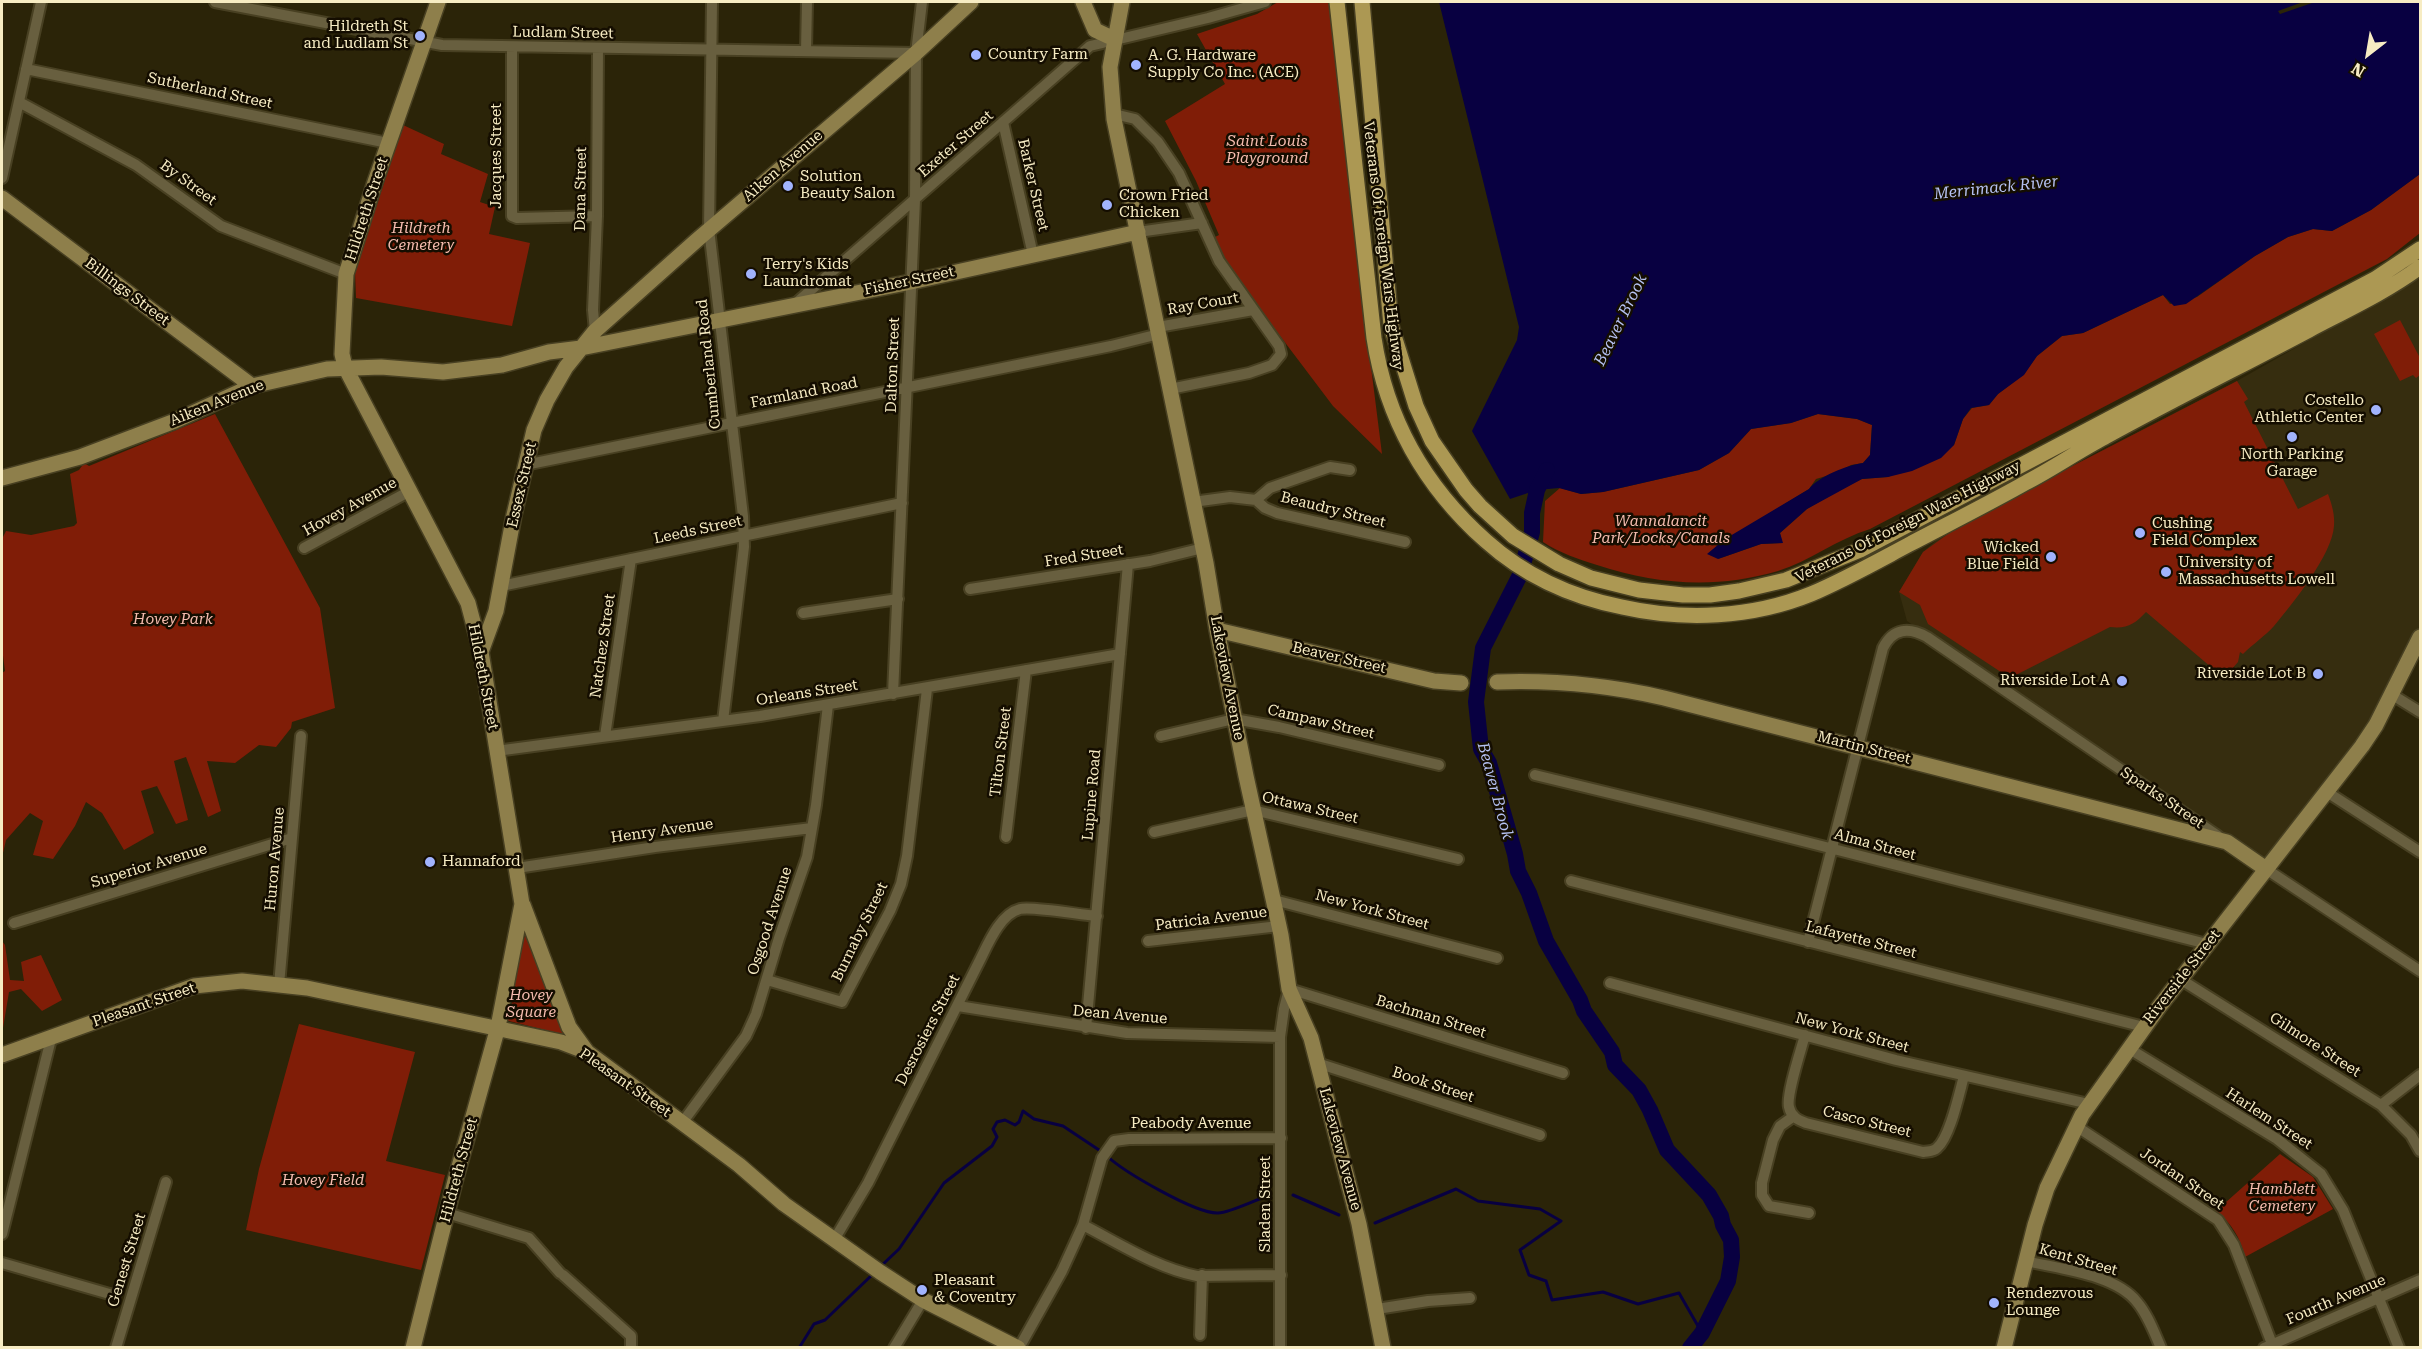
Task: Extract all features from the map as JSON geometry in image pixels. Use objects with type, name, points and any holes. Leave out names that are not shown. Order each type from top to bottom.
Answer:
[{"type":"main road","name":"Veterans Of Foreign Wars Highway","points":[[1336,2],[1377,361],[1386,393],[1400,428],[1423,471],[1466,523],[1507,558],[1549,584],[1611,605],[1640,611],[1695,616],[1746,612],[1809,595],[2027,483],[2102,438],[2334,317],[2421,267]]},
{"type":"main road","name":"Veterans Of Foreign Wars Highway","points":[[1362,2],[1391,326],[1416,406],[1432,441],[1466,490],[1514,536],[1559,564],[1591,578],[1620,586],[1683,595],[1710,595],[1786,580],[1811,571],[1886,538],[1939,507],[2375,279],[2421,249]]},
{"type":"street","points":[[2,178],[41,2]]},
{"type":"street","name":"Ludlam Street","points":[[215,2],[425,43],[512,47],[916,53]]},
{"type":"street","name":"Hildreth Street","points":[[413,1347],[498,1027],[522,904],[481,652],[468,603],[345,367],[342,354],[346,273],[388,143],[438,2]]},
{"type":"street","name":"Cumberland Road","points":[[712,2],[709,230],[744,536],[723,721]]},
{"type":"street","points":[[806,51],[807,2]]},
{"type":"street","name":"Dalton Street","points":[[893,694],[915,200],[916,53],[922,2]]},
{"type":"street","name":"Aiken Avenue","points":[[595,331],[916,53],[971,2]]},
{"type":"street","points":[[1083,2],[1095,30],[1114,39]]},
{"type":"street","name":"Lakeview Avenue","points":[[1122,2],[1110,67],[1114,114],[1203,548],[1216,630],[1234,719],[1274,900],[1289,990],[1311,1038],[1359,1224],[1383,1347]]},
{"type":"street","name":"Exeter Street","points":[[795,304],[1090,46],[1264,2]]},
{"type":"street","name":"Jacques Street","points":[[512,47],[512,216],[517,219],[597,216]]},
{"type":"street","name":"Dana Street","points":[[595,331],[592,310],[597,216],[598,48]]},
{"type":"street","name":"Sutherland Street","points":[[26,69],[388,143]]},
{"type":"street","name":"By Street","points":[[19,102],[136,165],[221,226],[346,273]]},
{"type":"street","points":[[1114,114],[1135,119],[1158,142],[1179,173],[1220,261],[1279,346],[1281,354],[1272,365],[1249,373],[1170,389]]},
{"type":"street","name":"Barker Street","points":[[1003,122],[1033,255]]},
{"type":"street","name":"Billings Street","points":[[2,198],[252,386]]},
{"type":"street","name":"Fisher Street","points":[[581,348],[911,282],[1138,232],[1202,223]]},
{"type":"street","name":"Ray Court","points":[[1159,330],[1253,310]]},
{"type":"street","name":"Farmland Road","points":[[525,465],[1111,346],[1159,330]]},
{"type":"street","name":"Essex Street","points":[[481,652],[496,611],[534,430],[547,400],[566,367],[595,331]]},
{"type":"street","name":"Aiken Avenue","points":[[2,478],[80,457],[175,421],[252,386],[327,369],[409,368],[443,372],[502,366],[549,352],[581,348]]},
{"type":"street","points":[[1193,502],[1230,497],[1256,500],[1270,488],[1330,466],[1350,470]]},
{"type":"street","name":"Hovey Avenue","points":[[304,548],[410,491]]},
{"type":"street","name":"Beaudry Street","points":[[1256,500],[1265,508],[1277,513],[1405,542]]},
{"type":"street","name":"Leeds Street","points":[[501,586],[902,503]]},
{"type":"street","name":"Fred Street","points":[[970,589],[1128,564],[1203,548]]},
{"type":"street","name":"Natchez Street","points":[[605,736],[630,559]]},
{"type":"street","name":"Lupine Road","points":[[1086,1028],[1128,564]]},
{"type":"street","points":[[803,613],[897,599]]},
{"type":"street","name":"Beaver Street","points":[[1216,630],[1434,681],[1461,683]]},
{"type":"street","name":"Sparks Street","points":[[1859,747],[1883,648],[1887,640],[1903,630],[1916,631],[2227,843],[2421,971]]},
{"type":"street","name":"Riverside Street","points":[[2004,1347],[2047,1188],[2076,1126],[2128,1047],[2327,792],[2376,725],[2421,637]]},
{"type":"street","name":"Orleans Street","points":[[496,751],[828,705],[1120,654]]},
{"type":"street","name":"Tilton Street","points":[[1005,837],[1026,670]]},
{"type":"street","name":"Martin Street","points":[[1497,682],[1557,681],[1607,686],[1859,747],[2227,843]]},
{"type":"street","name":"Burnaby Street","points":[[767,980],[842,1002],[890,911],[901,884],[907,856],[927,688]]},
{"type":"street","points":[[2391,694],[2421,712]]},
{"type":"street","name":"Osgood Avenue","points":[[682,1123],[746,1036],[756,1014],[807,857],[828,705]]},
{"type":"street","name":"Campaw Street","points":[[1161,736],[1234,719],[1279,727],[1439,765]]},
{"type":"street","name":"Huron Avenue","points":[[279,985],[301,736]]},
{"type":"street","points":[[1808,942],[1859,747]]},
{"type":"street","name":"Alma Street","points":[[1535,776],[2207,944]]},
{"type":"street","points":[[2327,792],[2421,852]]},
{"type":"street","name":"Ottawa Street","points":[[1154,832],[1253,810],[1458,859]]},
{"type":"street","name":"Henry Avenue","points":[[517,868],[655,847],[812,828]]},
{"type":"street","name":"Superior Avenue","points":[[14,923],[292,838]]},
{"type":"street","name":"Lafayette Street","points":[[1571,881],[2144,1027]]},
{"type":"street","name":"New York Street","points":[[1274,900],[1497,958]]},
{"type":"street","points":[[522,904],[569,1027],[587,1052]]},
{"type":"street","name":"Desrosiers Street","points":[[834,1240],[868,1183],[990,940],[1000,925],[1021,909],[1096,916]]},
{"type":"street","name":"Patricia Avenue","points":[[1148,941],[1279,926]]},
{"type":"street","name":"Gilmore Street","points":[[2180,979],[2381,1105],[2410,1135],[2421,1151]]},
{"type":"street","name":"Pleasant Street","points":[[2,1055],[194,986],[242,981],[307,988],[561,1041],[587,1052],[834,1240],[923,1300],[1018,1347]]},
{"type":"street","name":"New York Street","points":[[1610,983],[1964,1076],[2089,1104]]},
{"type":"street","name":"Sladen Street","points":[[1280,1347],[1280,1036],[1289,990]]},
{"type":"street","name":"Bachman Street","points":[[1289,990],[1563,1073]]},
{"type":"street","name":"Dean Avenue","points":[[958,1006],[1127,1033],[1280,1036]]},
{"type":"street","points":[[1805,1035],[1788,1100],[1794,1116],[1775,1132],[1762,1183],[1762,1195],[1769,1206],[1809,1213]]},
{"type":"street","points":[[2,1234],[51,1039]]},
{"type":"street","name":"Harlem Street","points":[[2128,1047],[2277,1139],[2321,1174],[2343,1210],[2399,1347]]},
{"type":"street","name":"Book Street","points":[[1317,1063],[1540,1135]]},
{"type":"street","points":[[2381,1105],[2421,1075]]},
{"type":"street","name":"Casco Street","points":[[1794,1116],[1797,1120],[1806,1123],[1923,1152],[1935,1150],[1942,1143],[1946,1133],[1964,1076]]},
{"type":"street","name":"Jordan Street","points":[[2076,1126],[2218,1220],[2234,1245],[2268,1346]]},
{"type":"street","name":"Peabody Avenue","points":[[1018,1347],[1062,1272],[1083,1225],[1104,1154],[1114,1142],[1129,1139],[1281,1138]]},
{"type":"street","name":"Genest Street","points":[[116,1347],[166,1182]]},
{"type":"street","points":[[447,1213],[529,1238],[561,1274],[631,1336],[631,1347]]},
{"type":"street","points":[[1083,1225],[1175,1271],[1202,1275],[1281,1275]]},
{"type":"street","name":"Kent Street","points":[[2026,1261],[2092,1277],[2119,1287],[2140,1306],[2161,1347]]},
{"type":"street","points":[[2,1263],[113,1295]]},
{"type":"street","points":[[1200,1335],[1202,1275]]},
{"type":"street","name":"Fourth Avenue","points":[[2268,1346],[2421,1280]]},
{"type":"street","points":[[1377,1309],[1428,1301],[1470,1298]]},
{"type":"street","points":[[894,1347],[923,1300]]},
{"type":"shaded area","name":"University of Massachusetts Lowell","points":[[2420,277],[2420,631],[2379,716],[2266,863],[1907,621],[1899,592],[1923,552],[1939,538],[1966,521],[2237,381]]},
{"type":"green space","name":"Saint Louis Playground","points":[[1278,2],[1329,2],[1353,224],[1382,454],[1333,406],[1228,267],[1213,238],[1219,235],[1196,181],[1165,121],[1225,84],[1197,34],[1257,14]]},
{"type":"green space","name":"Hildreth Cemetery","points":[[403,125],[444,144],[441,154],[488,174],[480,202],[495,207],[489,234],[530,243],[512,326],[356,298],[355,271]]},
{"type":"green space","name":"Wannalancit Park/Locks/Canals","points":[[2420,174],[2420,233],[2387,259],[1870,529],[1846,538],[1790,567],[1755,577],[1732,580],[1687,582],[1665,580],[1642,577],[1597,565],[1563,553],[1543,542],[1545,501],[1560,488],[1581,494],[1603,492],[1699,470],[1729,453],[1751,429],[1791,423],[1818,414],[1857,419],[1872,425],[1870,455],[1863,463],[1851,465],[1836,473],[1816,479],[1809,489],[1749,526],[1718,559],[1761,544],[1782,543],[1780,533],[1807,509],[1837,491],[1862,479],[1888,477],[1954,445],[1963,419],[1972,408],[1989,405],[1998,394],[2024,374],[2037,356],[2062,336],[2083,333],[2163,295],[2170,304],[2197,297],[2255,256],[2288,237],[2313,229],[2332,231],[2371,210]]},
{"type":"green space","points":[[2400,320],[2420,358],[2420,375],[2416,378],[2413,375],[2400,381],[2374,334]]},
{"type":"green space","name":"Cushing Field Complex","points":[[2237,381],[2248,399],[2244,402],[2298,509],[2328,494],[2333,510],[2334,526],[2326,551],[2301,592],[2270,630],[2243,654],[2240,652],[2238,662],[2224,678],[2146,612],[2130,625],[2110,627],[2010,678],[1928,624],[1920,605],[1899,592],[1923,552],[1966,521]]},
{"type":"green space","name":"Hovey Park","points":[[215,414],[320,608],[335,708],[292,722],[291,728],[276,747],[259,745],[235,763],[207,761],[221,811],[208,817],[186,757],[174,761],[188,820],[176,824],[157,786],[141,791],[154,833],[124,850],[102,813],[86,802],[75,826],[53,859],[33,855],[43,821],[30,813],[6,840],[2,857],[2,673],[5,671],[2,648],[2,539],[6,531],[31,535],[74,526],[77,523],[70,474],[79,470],[84,463],[89,466]]},
{"type":"green space","name":"Hovey Square","points":[[526,935],[565,1035],[505,1020]]},
{"type":"green space","points":[[2,941],[5,945],[10,980],[24,981],[21,962],[41,955],[62,1000],[42,1011],[21,989],[9,992],[2,1034]]},
{"type":"green space","name":"Hovey Field","points":[[299,1024],[415,1052],[386,1161],[445,1175],[421,1270],[246,1230],[259,1169]]},
{"type":"green space","name":"Hamblett Cemetery","points":[[2280,1154],[2313,1177],[2333,1209],[2245,1257],[2235,1231],[2216,1211]]},
{"type":"water","name":"Merrimack River","points":[[1439,2],[2303,2],[2278,11],[2280,14],[2315,2],[2420,2],[2420,174],[2371,210],[2332,231],[2313,229],[2288,237],[2255,256],[2186,304],[2174,306],[2163,295],[2083,333],[2062,336],[2037,356],[2024,375],[1998,394],[1989,405],[1971,408],[1963,419],[1954,445],[1941,458],[1912,471],[1888,477],[1862,479],[1807,509],[1780,533],[1783,543],[1761,544],[1718,559],[1707,554],[1725,539],[1809,489],[1826,476],[1863,463],[1870,455],[1872,425],[1857,419],[1818,414],[1791,423],[1751,429],[1729,453],[1699,470],[1603,492],[1581,494],[1559,488],[1537,490],[1510,499],[1472,431],[1517,340],[1519,327]]},
{"type":"waterway","name":"Beaver Brook","points":[[1547,470],[1537,490],[1532,513],[1532,532],[1520,575],[1483,648],[1476,702],[1481,749],[1489,763],[1518,871],[1529,893],[1546,941],[1584,1011],[1612,1052],[1615,1065],[1639,1090],[1667,1150],[1709,1195],[1731,1240],[1732,1257],[1728,1281],[1702,1333],[1690,1348]]},
{"type":"waterway","points":[[880,1267],[899,1249],[944,1183],[992,1146],[997,1137],[993,1129],[997,1122],[1005,1120],[1015,1125],[1019,1122],[1023,1111],[1034,1119],[1063,1126],[1102,1152]]},
{"type":"waterway","points":[[1107,1156],[1128,1172],[1161,1191],[1194,1207],[1208,1211],[1218,1213],[1229,1211],[1267,1196]]},
{"type":"waterway","points":[[1375,1223],[1456,1189],[1478,1201],[1540,1209],[1561,1221],[1520,1250],[1529,1275],[1546,1281],[1552,1300],[1603,1292],[1638,1304],[1679,1293],[1702,1333]]},
{"type":"waterway","points":[[1293,1195],[1339,1215]]},
{"type":"waterway","points":[[799,1348],[814,1324],[825,1320],[873,1274]]},
{"type":"place","name":"Hildreth St and Ludlam St","points":[[420,36]]},
{"type":"place","name":"Country Farm","points":[[976,55]]},
{"type":"place","name":"A. G. Hardware Supply Co Inc. (ACE)","points":[[1136,65]]},
{"type":"place","name":"Solution Beauty Salon","points":[[788,186]]},
{"type":"place","name":"Crown Fried Chicken","points":[[1107,205]]},
{"type":"place","name":"Terry's Kids Laundromat","points":[[751,274]]},
{"type":"place","name":"Costello Athletic Center","points":[[2376,410]]},
{"type":"place","name":"North Parking Garage","points":[[2292,437]]},
{"type":"place","name":"Cushing Field Complex","points":[[2140,533]]},
{"type":"place","name":"Wicked Blue Field","points":[[2051,557]]},
{"type":"place","name":"University of Massachusetts Lowell","points":[[2166,572]]},
{"type":"place","name":"Riverside Lot B","points":[[2318,674]]},
{"type":"place","name":"Riverside Lot A","points":[[2122,681]]},
{"type":"place","name":"Hannaford","points":[[430,862]]},
{"type":"place","name":"Pleasant & Coventry","points":[[922,1290]]},
{"type":"place","name":"Rendezvous Lounge","points":[[1994,1303]]}]
